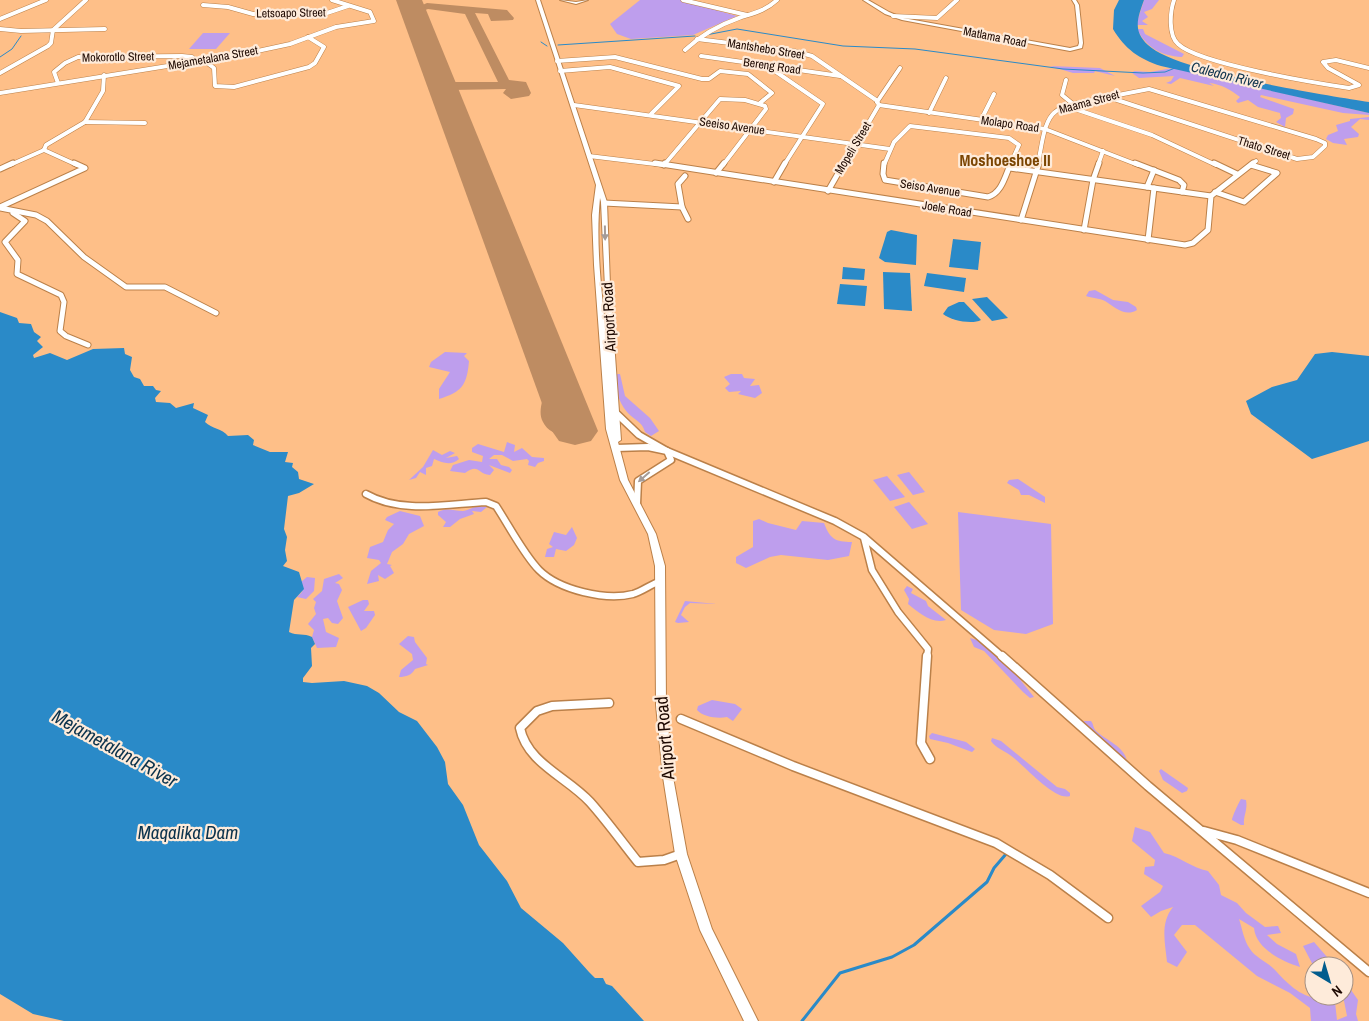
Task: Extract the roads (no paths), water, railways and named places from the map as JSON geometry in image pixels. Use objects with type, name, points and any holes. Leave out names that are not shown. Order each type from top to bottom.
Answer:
[{"type":"main road","name":"Airport Road","points":[[538,0],[560,71],[574,105],[604,203],[608,312],[614,408],[616,413],[616,448]]},
{"type":"main road","points":[[562,0],[576,3],[586,0]]},
{"type":"main road","name":"Matlama Road","points":[[865,0],[893,16],[1070,50],[1080,47],[1081,43],[1078,5],[1074,0]]},
{"type":"main road","name":"Airport Road","points":[[598,186],[595,215],[610,429],[624,480],[636,507],[652,534],[660,566],[661,704],[664,745],[681,854],[706,930],[751,1021]]},
{"type":"street","points":[[0,20],[46,0]]},
{"type":"street","points":[[0,73],[48,46],[51,43],[53,30],[86,0]]},
{"type":"street","name":"Mejametalana Street","points":[[0,93],[104,75],[196,62],[290,44],[336,27],[374,21],[370,12],[332,0]]},
{"type":"street","points":[[683,0],[748,16]]},
{"type":"street","points":[[685,50],[711,30],[764,12],[777,0]]},
{"type":"street","points":[[893,16],[937,18],[957,0]]},
{"type":"street","points":[[1174,0],[1169,12],[1176,42],[1192,52],[1241,66],[1349,88],[1358,85],[1328,68],[1323,62],[1336,60],[1369,68]]},
{"type":"street","name":"Letsoapo Street","points":[[203,5],[228,7],[253,14],[327,13],[338,11],[348,6]]},
{"type":"street","points":[[0,29],[53,30],[105,28]]},
{"type":"street","points":[[203,60],[214,68],[215,86],[221,88],[234,87],[313,65],[323,52],[324,47],[316,40],[308,37]]},
{"type":"street","name":"Mantshebo Street","points":[[697,39],[806,54],[842,76],[878,104]]},
{"type":"street","name":"Mokorotlo Street","points":[[58,83],[54,72],[64,63],[78,57],[182,56],[192,57],[196,62]]},
{"type":"street","name":"Bereng Road","points":[[702,56],[842,76]]},
{"type":"street","points":[[557,61],[615,58],[702,79],[709,79],[720,71],[748,74],[772,93],[760,103]]},
{"type":"street","points":[[766,65],[823,104],[801,136],[774,182]]},
{"type":"street","points":[[560,71],[610,67],[679,86],[651,114]]},
{"type":"street","name":"Mopeli Street","points":[[828,190],[900,68]]},
{"type":"street","points":[[0,169],[44,150],[46,145],[84,122],[104,91],[104,75]]},
{"type":"street","points":[[929,112],[946,78]]},
{"type":"street","points":[[1066,80],[1062,95],[1073,104]]},
{"type":"street","name":"Maama Street","points":[[1021,220],[1037,171],[1045,129],[1054,112],[1073,104],[1148,89]]},
{"type":"street","name":"Thato Street","points":[[1106,97],[1298,159],[1313,157],[1325,146],[1316,139],[1148,89]]},
{"type":"street","points":[[981,120],[994,94]]},
{"type":"street","points":[[664,165],[720,99],[760,103],[766,109],[716,173]]},
{"type":"street","name":"Molapo Road","points":[[878,104],[1045,129],[1154,170],[1183,183],[1182,192]]},
{"type":"street","name":"Seeiso Avenue","points":[[574,105],[651,114],[890,149]]},
{"type":"street","points":[[1066,106],[1152,135],[1237,174]]},
{"type":"street","points":[[84,122],[145,123]]},
{"type":"street","name":"Seiso Avenue","points":[[910,126],[998,136],[1009,138],[1019,145],[1010,168],[995,195],[988,197],[885,180],[882,176],[882,169],[890,149],[902,130],[910,126]]},
{"type":"street","points":[[0,207],[85,168],[44,150]]},
{"type":"street","points":[[1084,230],[1093,180],[1103,151]]},
{"type":"street","name":"Joele Road","points":[[589,156],[664,165],[1185,245],[1193,243],[1208,230],[1211,196]]},
{"type":"street","points":[[1010,168],[1211,196],[1256,161]]},
{"type":"street","points":[[1215,192],[1244,202],[1277,173],[1251,164]]},
{"type":"street","points":[[1147,187],[1154,170]]},
{"type":"street","points":[[685,176],[678,184],[682,207],[688,219]]},
{"type":"street","points":[[1148,240],[1154,188]]},
{"type":"street","points":[[604,203],[682,207]]},
{"type":"street","points":[[0,207],[28,213],[47,221],[84,257],[126,287],[165,287],[216,313]]},
{"type":"street","points":[[13,210],[12,212],[25,221],[5,242],[18,260],[17,274],[61,295],[64,302],[60,331],[66,336],[88,345]]},
{"type":"street","points":[[616,413],[639,435],[667,451],[835,521],[864,537],[983,638],[1148,786],[1369,972]]},
{"type":"street","points":[[616,448],[648,447],[667,451]]},
{"type":"street","points":[[636,507],[638,481],[671,460],[667,451]]},
{"type":"street","points":[[366,494],[374,501],[402,506],[486,502],[496,506],[539,570],[547,576],[600,597],[630,594],[651,583],[661,582]]},
{"type":"street","points":[[864,537],[872,570],[898,612],[928,649],[921,743],[930,759]]},
{"type":"street","points":[[609,703],[552,706],[537,711],[520,728],[523,742],[546,766],[588,800],[638,862],[664,860],[681,854]]},
{"type":"street","points":[[681,719],[792,766],[996,843],[1050,875],[1108,918]]},
{"type":"street","points":[[1201,830],[1237,840],[1369,893]]},
{"type":"water","name":"Caledon River","points":[[1119,0],[1144,0],[1138,18],[1138,29],[1143,40],[1148,45],[1164,55],[1188,64],[1252,81],[1369,102],[1369,113],[1161,66],[1146,60],[1128,48],[1113,29],[1114,10]]},
{"type":"water","points":[[891,230],[917,235],[916,265],[885,262],[879,258],[887,232]]},
{"type":"water","points":[[953,239],[981,242],[978,270],[949,267]]},
{"type":"water","points":[[843,267],[865,269],[864,280],[842,279]]},
{"type":"water","points":[[883,272],[910,273],[912,311],[884,309]]},
{"type":"water","points":[[927,273],[966,278],[964,292],[924,286]]},
{"type":"water","points":[[840,284],[867,286],[865,306],[837,304]]},
{"type":"water","points":[[987,297],[1008,318],[992,321],[972,299]]},
{"type":"water","points":[[964,302],[981,320],[972,322],[961,321],[943,314],[948,307]]},
{"type":"water","name":"Maqalika Dam","points":[[0,312],[17,318],[19,323],[31,324],[34,332],[41,337],[37,341],[43,347],[33,355],[34,358],[50,353],[67,360],[93,349],[124,348],[125,354],[132,357],[130,370],[134,377],[140,379],[144,386],[153,386],[156,390],[161,391],[155,398],[156,402],[170,403],[176,408],[194,403],[193,408],[208,415],[205,422],[223,431],[228,436],[248,435],[254,440],[253,445],[270,452],[288,452],[285,462],[293,463],[292,467],[298,472],[299,479],[314,484],[299,493],[288,496],[284,529],[287,537],[285,550],[287,561],[283,566],[299,572],[304,589],[294,600],[289,632],[312,637],[315,644],[311,648],[312,666],[303,678],[303,682],[344,681],[367,686],[379,693],[399,712],[417,721],[437,747],[445,762],[448,784],[463,805],[479,845],[507,881],[521,908],[563,943],[595,978],[603,978],[606,984],[612,986],[644,1021],[64,1021],[33,1014],[0,994]]},
{"type":"water","points":[[1332,352],[1369,356],[1369,441],[1312,459],[1251,414],[1246,401],[1272,387],[1297,380],[1315,354]]},
{"type":"waterway","points":[[706,35],[737,29],[843,46],[915,49],[1063,69],[1143,73],[1165,72],[1175,68]]},
{"type":"waterway","points":[[0,57],[12,49],[21,36]]},
{"type":"waterway","points":[[558,45],[695,36]]},
{"type":"waterway","points":[[541,42],[547,46]]},
{"type":"waterway","points":[[802,1021],[840,973],[892,957],[914,945],[987,882],[994,868],[1006,854]]},
{"type":"district","name":"Moshoeshoe II","points":[[1005,160]]},
{"type":"water label","name":"Mejametalana River","points":[[115,748]]}]
